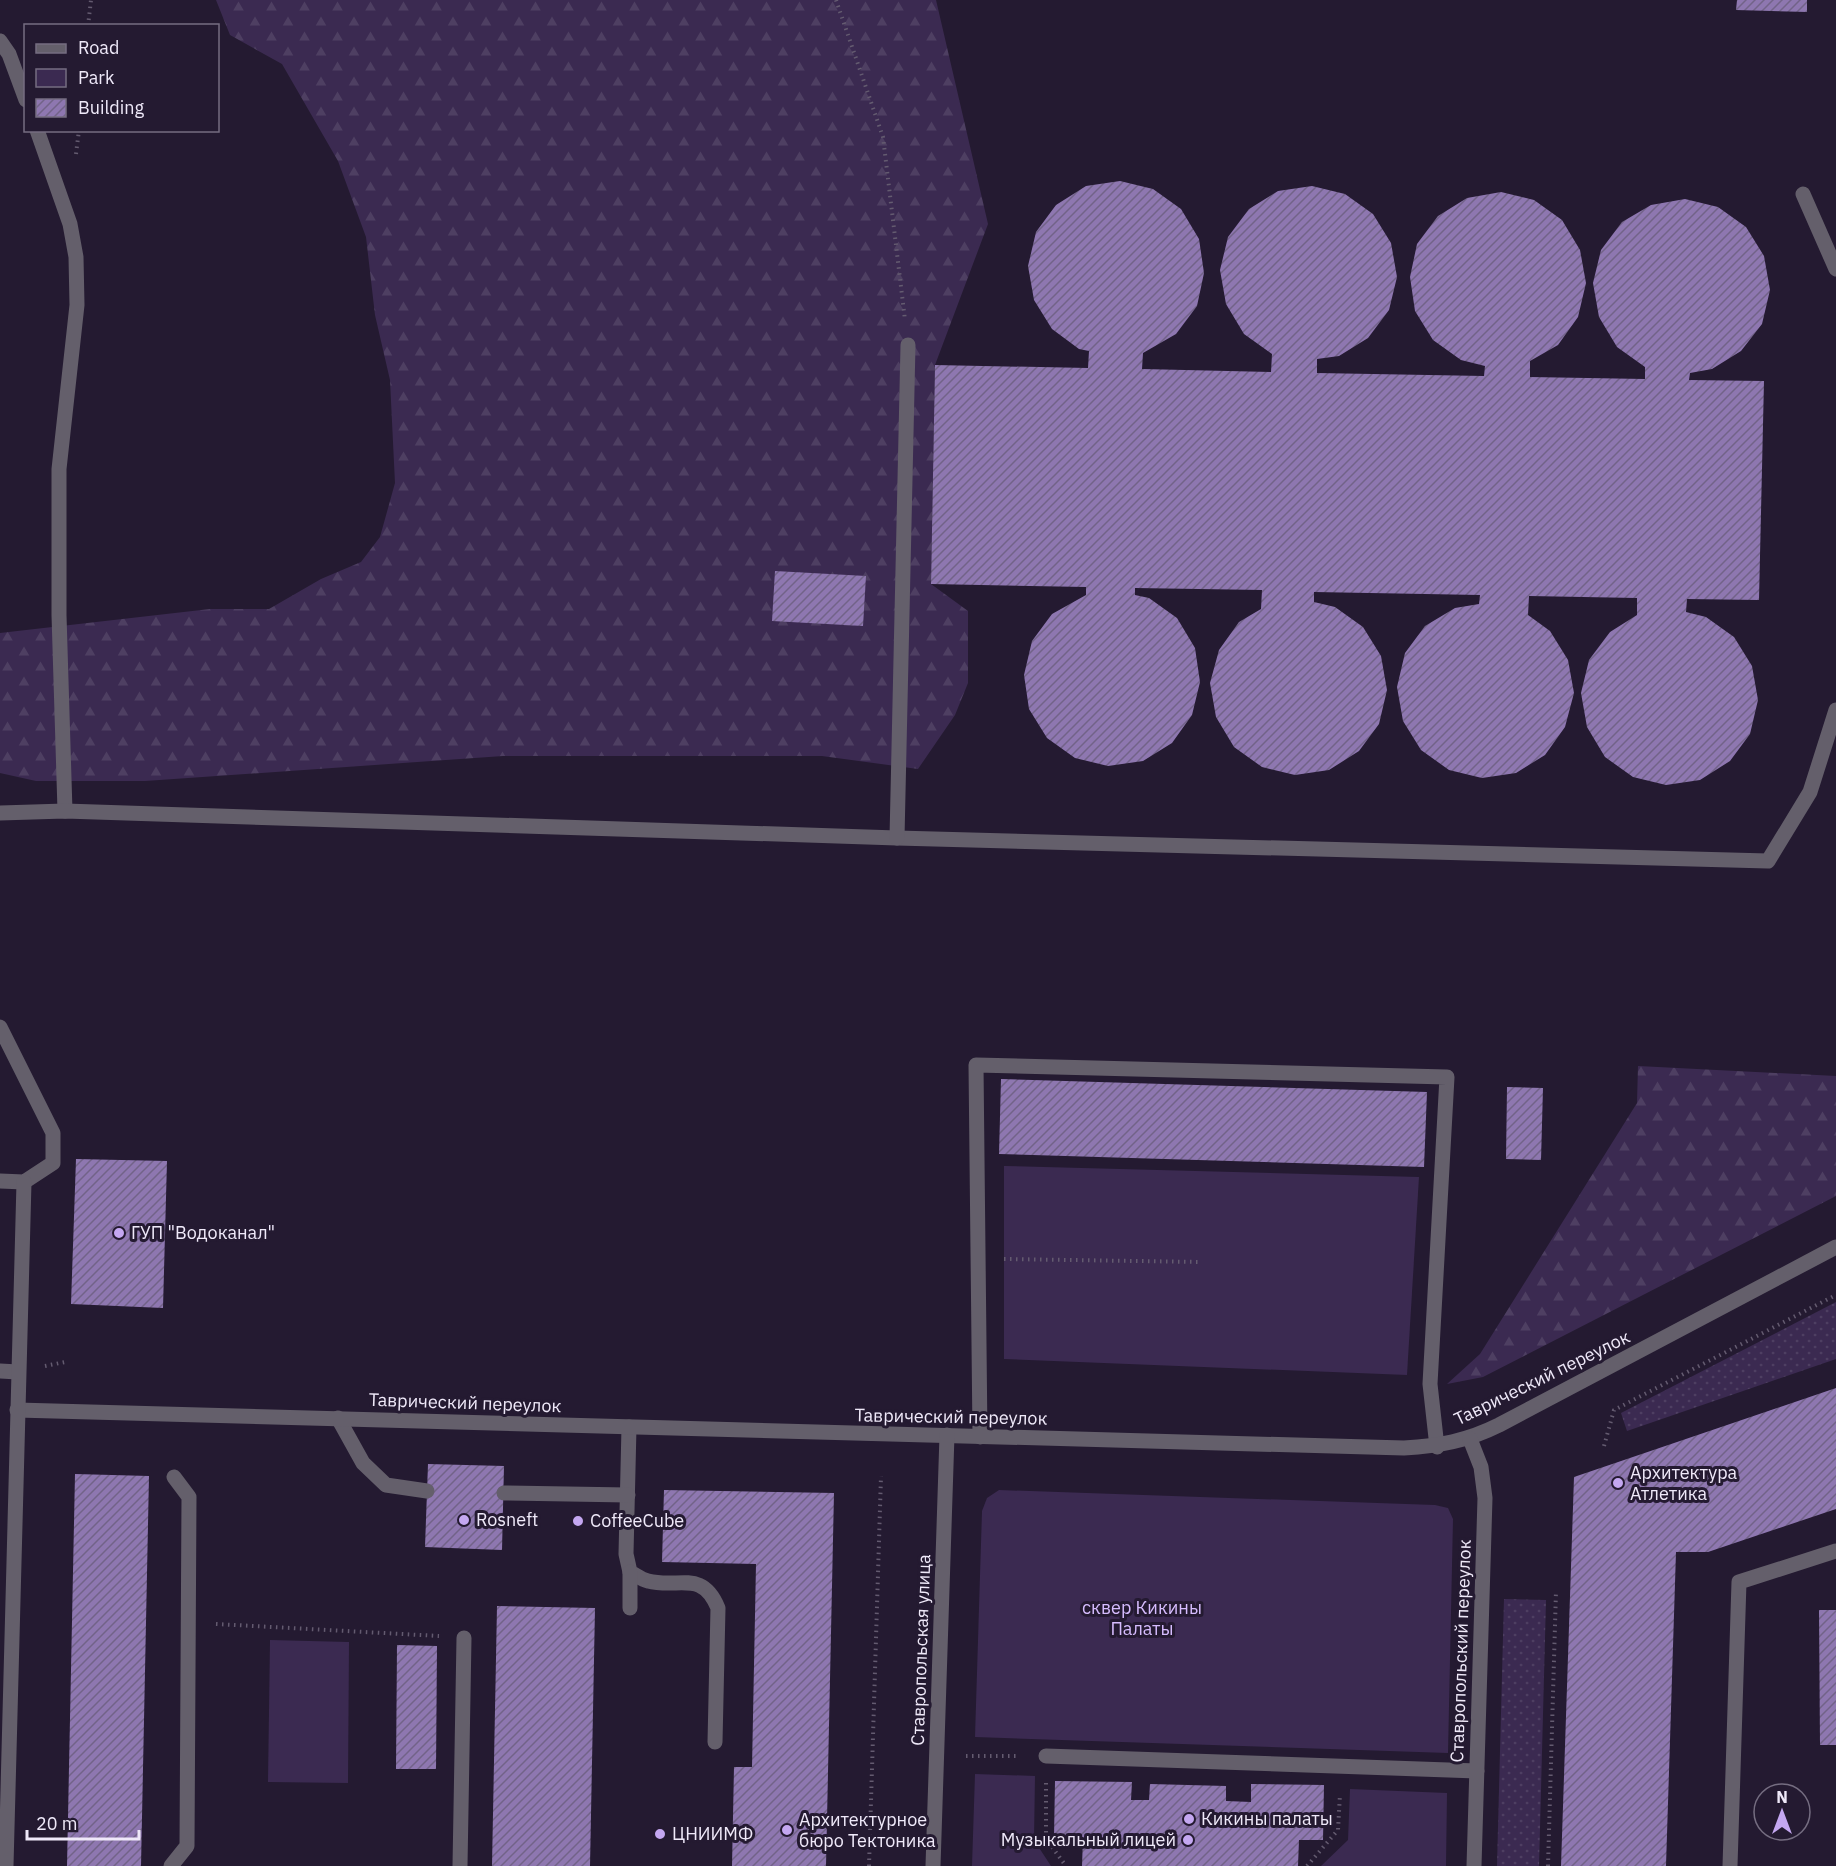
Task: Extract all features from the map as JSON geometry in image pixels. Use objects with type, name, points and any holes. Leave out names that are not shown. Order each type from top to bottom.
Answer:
[{"type":"street","points":[[0,41],[9,54],[24,95]]},
{"type":"street","points":[[38,132],[70,224],[76,257],[78,305],[59,469],[59,615],[66,810]]},
{"type":"street","points":[[1803,194],[1836,269]]},
{"type":"street","points":[[897,838],[908,345]]},
{"type":"street","points":[[0,813],[66,810],[897,838],[1768,861],[1810,792],[1836,710]]},
{"type":"street","points":[[0,1027],[53,1133],[53,1163],[24,1182],[0,1181]]},
{"type":"street","points":[[980,1437],[976,1065],[1447,1077],[1430,1384],[1437,1447]]},
{"type":"street","points":[[6,1866],[6,1655],[24,1182]]},
{"type":"street","name":"Таврический переулок","points":[[17,1410],[1404,1449],[1437,1447],[1470,1439],[1836,1247]]},
{"type":"street","points":[[0,1371],[18,1372]]},
{"type":"street","points":[[338,1418],[363,1463],[386,1485],[427,1491]]},
{"type":"street","points":[[629,1427],[626,1554],[630,1572],[630,1608]]},
{"type":"street","name":"Ставропольская улица","points":[[933,1866],[946,1435]]},
{"type":"street","name":"Ставропольский переулок","points":[[1470,1439],[1481,1467],[1485,1498],[1474,1866]]},
{"type":"street","points":[[171,1866],[187,1846],[189,1497],[174,1477]]},
{"type":"street","points":[[504,1492],[628,1495]]},
{"type":"street","points":[[1731,1866],[1739,1582],[1836,1551]]},
{"type":"street","points":[[630,1572],[647,1581],[697,1583],[711,1592],[718,1608],[715,1742]]},
{"type":"street","points":[[460,1866],[464,1638]]},
{"type":"street","points":[[1046,1756],[1477,1771]]},
{"type":"path","points":[[88,24],[91,0]]},
{"type":"path","points":[[836,0],[882,137],[908,345]]},
{"type":"path","points":[[979,1258],[1202,1262]]},
{"type":"path","points":[[1604,1446],[1614,1410],[1836,1295]]},
{"type":"path","points":[[869,1866],[881,1476]]},
{"type":"path","points":[[1548,1866],[1556,1591]]},
{"type":"path","points":[[188,1623],[464,1638]]},
{"type":"path","points":[[966,1755],[989,1756]]},
{"type":"path","points":[[1046,1756],[1046,1839],[1066,1866]]},
{"type":"path","points":[[1307,1866],[1338,1830],[1341,1766]]},
{"type":"green space","points":[[216,0],[936,0],[988,224],[935,365],[931,584],[968,611],[968,683],[955,715],[918,769],[822,756],[503,756],[145,781],[36,781],[0,773],[0,633],[210,609],[269,609],[321,579],[361,562],[380,537],[395,483],[390,380],[375,315],[366,237],[338,161],[282,64],[230,35]]},
{"type":"green space","points":[[1638,1066],[1836,1076],[1836,1196],[1483,1377],[1447,1384],[1480,1354],[1637,1103]]},
{"type":"green space","points":[[1004,1166],[1419,1177],[1407,1375],[1004,1359]]},
{"type":"green space","points":[[1836,1302],[1836,1359],[1627,1431],[1621,1413]]},
{"type":"green space","name":"сквер Кикины Палаты","points":[[999,1490],[1435,1505],[1448,1508],[1453,1519],[1448,1753],[975,1737],[982,1511],[987,1498]]},
{"type":"green space","points":[[1504,1599],[1546,1600],[1539,1866],[1497,1866]]},
{"type":"green space","points":[[270,1640],[349,1642],[348,1783],[268,1782]]},
{"type":"green space","points":[[975,1774],[1035,1776],[1034,1840],[1051,1866],[972,1866]]},
{"type":"green space","points":[[1350,1789],[1447,1793],[1446,1866],[1321,1866],[1348,1840]]},
{"type":"building","points":[[1737,0],[1807,0],[1807,12],[1736,10]]},
{"type":"building","points":[[1120,181],[1153,189],[1181,209],[1199,239],[1204,273],[1197,306],[1176,334],[1143,353],[1142,369],[1271,372],[1272,354],[1244,334],[1226,304],[1220,270],[1228,237],[1249,209],[1278,191],[1312,186],[1345,194],[1373,214],[1391,243],[1397,277],[1389,310],[1368,338],[1339,356],[1317,359],[1317,373],[1484,376],[1485,366],[1461,360],[1433,340],[1415,311],[1410,277],[1417,244],[1438,216],[1467,198],[1501,192],[1534,200],[1562,220],[1580,250],[1586,283],[1578,317],[1558,345],[1530,361],[1530,377],[1645,379],[1645,367],[1617,347],[1599,317],[1593,283],[1601,250],[1622,222],[1651,205],[1685,199],[1718,207],[1746,227],[1764,256],[1770,290],[1762,324],[1741,351],[1712,369],[1690,373],[1689,380],[1764,381],[1759,600],[1687,599],[1686,612],[1706,617],[1734,637],[1752,666],[1758,700],[1750,734],[1730,761],[1700,780],[1666,785],[1633,777],[1605,757],[1587,727],[1581,693],[1589,660],[1610,632],[1637,615],[1637,598],[1529,596],[1528,615],[1550,631],[1568,660],[1574,693],[1565,727],[1545,755],[1516,773],[1482,778],[1449,770],[1421,750],[1403,721],[1397,687],[1405,653],[1425,626],[1455,608],[1479,604],[1480,595],[1314,592],[1314,602],[1335,607],[1363,627],[1381,656],[1387,690],[1379,724],[1359,751],[1329,770],[1295,775],[1262,767],[1234,747],[1216,717],[1210,683],[1219,650],[1239,622],[1261,609],[1262,590],[1135,588],[1135,595],[1149,598],[1177,618],[1195,648],[1200,682],[1192,715],[1172,743],[1143,761],[1108,766],[1075,758],[1047,738],[1029,709],[1024,675],[1032,641],[1052,614],[1086,595],[1086,587],[931,584],[935,365],[1088,368],[1089,351],[1079,349],[1052,329],[1034,300],[1028,266],[1036,232],[1056,205],[1086,186]]},
{"type":"building","points":[[775,571],[866,576],[863,626],[772,621]]},
{"type":"building","points":[[1001,1079],[1427,1092],[1424,1167],[999,1154]]},
{"type":"building","points":[[1507,1087],[1543,1088],[1541,1160],[1506,1159]]},
{"type":"building","name":"ГУП \"Водоканал\"","points":[[76,1159],[167,1161],[163,1308],[71,1304]]},
{"type":"building","points":[[1836,1388],[1836,1509],[1708,1552],[1676,1552],[1666,1866],[1561,1866],[1574,1477]]},
{"type":"building","name":"Rosneft","points":[[428,1464],[504,1466],[502,1550],[425,1547]]},
{"type":"building","points":[[75,1474],[149,1476],[141,1866],[67,1866]]},
{"type":"building","points":[[664,1490],[834,1493],[826,1866],[732,1866],[734,1767],[752,1767],[756,1564],[662,1562]]},
{"type":"building","points":[[497,1606],[595,1608],[590,1866],[492,1866]]},
{"type":"building","points":[[1819,1610],[1836,1610],[1836,1745],[1820,1745]]},
{"type":"building","points":[[397,1645],[437,1646],[436,1769],[396,1769]]},
{"type":"building","name":"Кикины палаты","points":[[1055,1781],[1132,1782],[1131,1800],[1149,1800],[1150,1784],[1226,1786],[1226,1801],[1251,1802],[1251,1784],[1324,1785],[1323,1840],[1299,1840],[1298,1866],[1082,1866],[1083,1837],[1054,1837]]},
{"type":"place","name":"ГУП \"Водоканал\"","points":[[119,1233]]},
{"type":"place","name":"Архитектура Атлетика","points":[[1618,1483]]},
{"type":"place","name":"Rosneft","points":[[464,1520]]},
{"type":"place","name":"CoffeeCube","points":[[578,1521]]},
{"type":"place","name":"Кикины палаты","points":[[1189,1819]]},
{"type":"place","name":"Архитектурное бюро Тектоника","points":[[787,1830]]},
{"type":"place","name":"ЦНИИМФ","points":[[660,1834]]},
{"type":"place","name":"Музыкальный лицей","points":[[1188,1840]]}]
